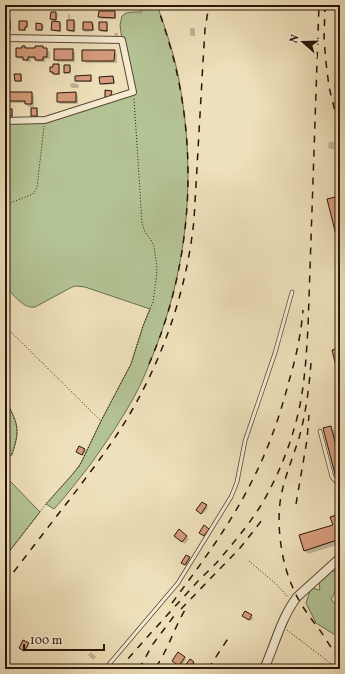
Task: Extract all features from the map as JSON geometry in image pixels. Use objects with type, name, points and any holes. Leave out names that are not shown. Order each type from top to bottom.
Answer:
[{"type":"street","points":[[5,38],[122,40],[133,92],[45,120],[5,121]]},
{"type":"street","points":[[264,669],[281,626],[297,597],[337,561]]},
{"type":"lane","points":[[105,669],[178,583],[231,497],[237,482],[245,441],[275,353],[292,292]]},
{"type":"lane","points":[[320,431],[332,477],[340,486]]},
{"type":"lane","points":[[337,561],[340,571]]},
{"type":"path","points":[[5,553],[11,549],[46,504],[79,467],[131,364],[143,326],[153,302],[157,268],[154,246],[144,232],[142,223],[133,92]]},
{"type":"path","points":[[5,205],[33,194],[37,188],[45,120]]},
{"type":"path","points":[[5,326],[101,421]]},
{"type":"path","points":[[5,399],[14,417],[17,438],[12,455],[5,458]]},
{"type":"path","points":[[249,561],[275,582],[294,602]]},
{"type":"path","points":[[281,626],[338,669]]},
{"type":"green space","points":[[140,5],[157,5],[170,42],[179,80],[187,148],[188,182],[182,249],[176,282],[167,315],[156,347],[139,387],[123,416],[90,465],[54,509],[46,504],[81,463],[131,364],[150,309],[85,287],[76,286],[35,307],[31,307],[26,306],[18,300],[5,286],[5,121],[45,120],[133,92],[120,25],[122,16],[126,13],[141,12]]},
{"type":"green space","points":[[5,399],[13,415],[17,429],[12,455],[6,458],[9,480],[40,512],[5,557]]},
{"type":"green space","points":[[335,571],[340,575],[340,584],[331,599],[340,610],[340,638],[316,623],[306,603],[311,588],[320,590],[319,583],[327,572]]},
{"type":"building","points":[[99,11],[115,11],[115,18],[98,17]]},
{"type":"building","points":[[51,12],[56,12],[56,20],[50,19]]},
{"type":"building","points":[[5,20],[10,21],[10,30],[5,29]]},
{"type":"building","points":[[67,20],[74,20],[74,31],[67,30]]},
{"type":"building","points":[[19,21],[27,21],[27,27],[25,27],[25,30],[19,30]]},
{"type":"building","points":[[52,21],[60,22],[60,31],[51,30]]},
{"type":"building","points":[[83,22],[92,22],[93,30],[83,30]]},
{"type":"building","points":[[99,22],[107,22],[107,31],[99,30]]},
{"type":"building","points":[[36,23],[42,24],[42,30],[36,30]]},
{"type":"building","points":[[22,46],[25,46],[25,48],[35,48],[35,46],[43,46],[43,48],[47,48],[47,57],[43,57],[43,60],[35,60],[35,57],[28,57],[28,60],[23,60],[23,57],[16,57],[16,48],[22,48]]},
{"type":"building","points":[[54,49],[73,49],[73,60],[54,60]]},
{"type":"building","points":[[82,50],[115,50],[114,61],[82,61]]},
{"type":"building","points":[[53,64],[59,64],[59,74],[53,74],[53,72],[50,72],[50,67],[53,67]]},
{"type":"building","points":[[64,65],[70,65],[70,72],[64,73]]},
{"type":"building","points":[[14,74],[21,74],[21,81],[15,81]]},
{"type":"building","points":[[91,75],[91,81],[75,81],[75,76]]},
{"type":"building","points":[[113,76],[114,83],[100,84],[99,77]]},
{"type":"building","points":[[340,83],[340,101],[337,101],[335,84]]},
{"type":"building","points":[[105,90],[112,91],[110,98],[105,97]]},
{"type":"building","points":[[5,92],[32,92],[32,104],[25,104],[25,101],[5,101]]},
{"type":"building","points":[[76,92],[76,102],[57,102],[57,93]]},
{"type":"building","points":[[31,108],[37,108],[37,116],[31,116]]},
{"type":"building","points":[[5,109],[12,109],[12,116],[5,116]]},
{"type":"building","points":[[340,196],[340,251],[327,199]]},
{"type":"building","points":[[340,345],[340,382],[332,350],[336,349],[336,346]]},
{"type":"building","points":[[331,426],[340,462],[340,477],[336,478],[323,428]]},
{"type":"building","points":[[79,446],[85,449],[82,455],[76,452]]},
{"type":"building","points":[[202,502],[207,505],[201,514],[196,510]]},
{"type":"building","points":[[340,514],[340,530],[335,531],[337,540],[304,551],[299,535],[333,525],[330,517]]},
{"type":"building","points":[[204,525],[209,529],[204,536],[199,533]]},
{"type":"building","points":[[179,529],[187,536],[182,542],[174,536]]},
{"type":"building","points":[[186,555],[190,557],[185,565],[181,563]]},
{"type":"building","points":[[245,611],[252,615],[249,620],[242,616]]},
{"type":"building","points":[[23,640],[29,643],[24,651],[19,648]]},
{"type":"building","points":[[178,652],[185,657],[179,666],[172,661]]},
{"type":"building","points":[[190,659],[194,662],[189,669],[187,669],[184,667]]},
{"type":"railway","points":[[149,364],[173,295],[181,259],[186,223],[188,187],[184,114],[178,78],[157,5]]},
{"type":"railway","points":[[5,583],[94,467],[124,423],[154,367],[173,319],[186,270],[194,220],[205,29],[209,5]]},
{"type":"railway","points":[[119,669],[237,539],[263,502],[285,457],[291,438],[302,391],[308,327],[319,5]]},
{"type":"railway","points":[[325,5],[324,39],[326,62],[329,87],[338,123],[340,145]]},
{"type":"railway","points":[[172,603],[225,529],[252,481],[263,457],[278,420],[292,372],[300,337],[303,310]]},
{"type":"railway","points":[[311,363],[307,400],[299,438],[281,496],[279,531],[285,567],[295,594],[340,659]]},
{"type":"railway","points":[[296,504],[307,440],[309,415]]},
{"type":"railway","points":[[181,609],[240,548],[262,520]]},
{"type":"railway","points":[[156,667],[188,605]]},
{"type":"railway","points":[[139,669],[153,644],[174,616]]},
{"type":"railway","points":[[208,669],[231,634]]}]
